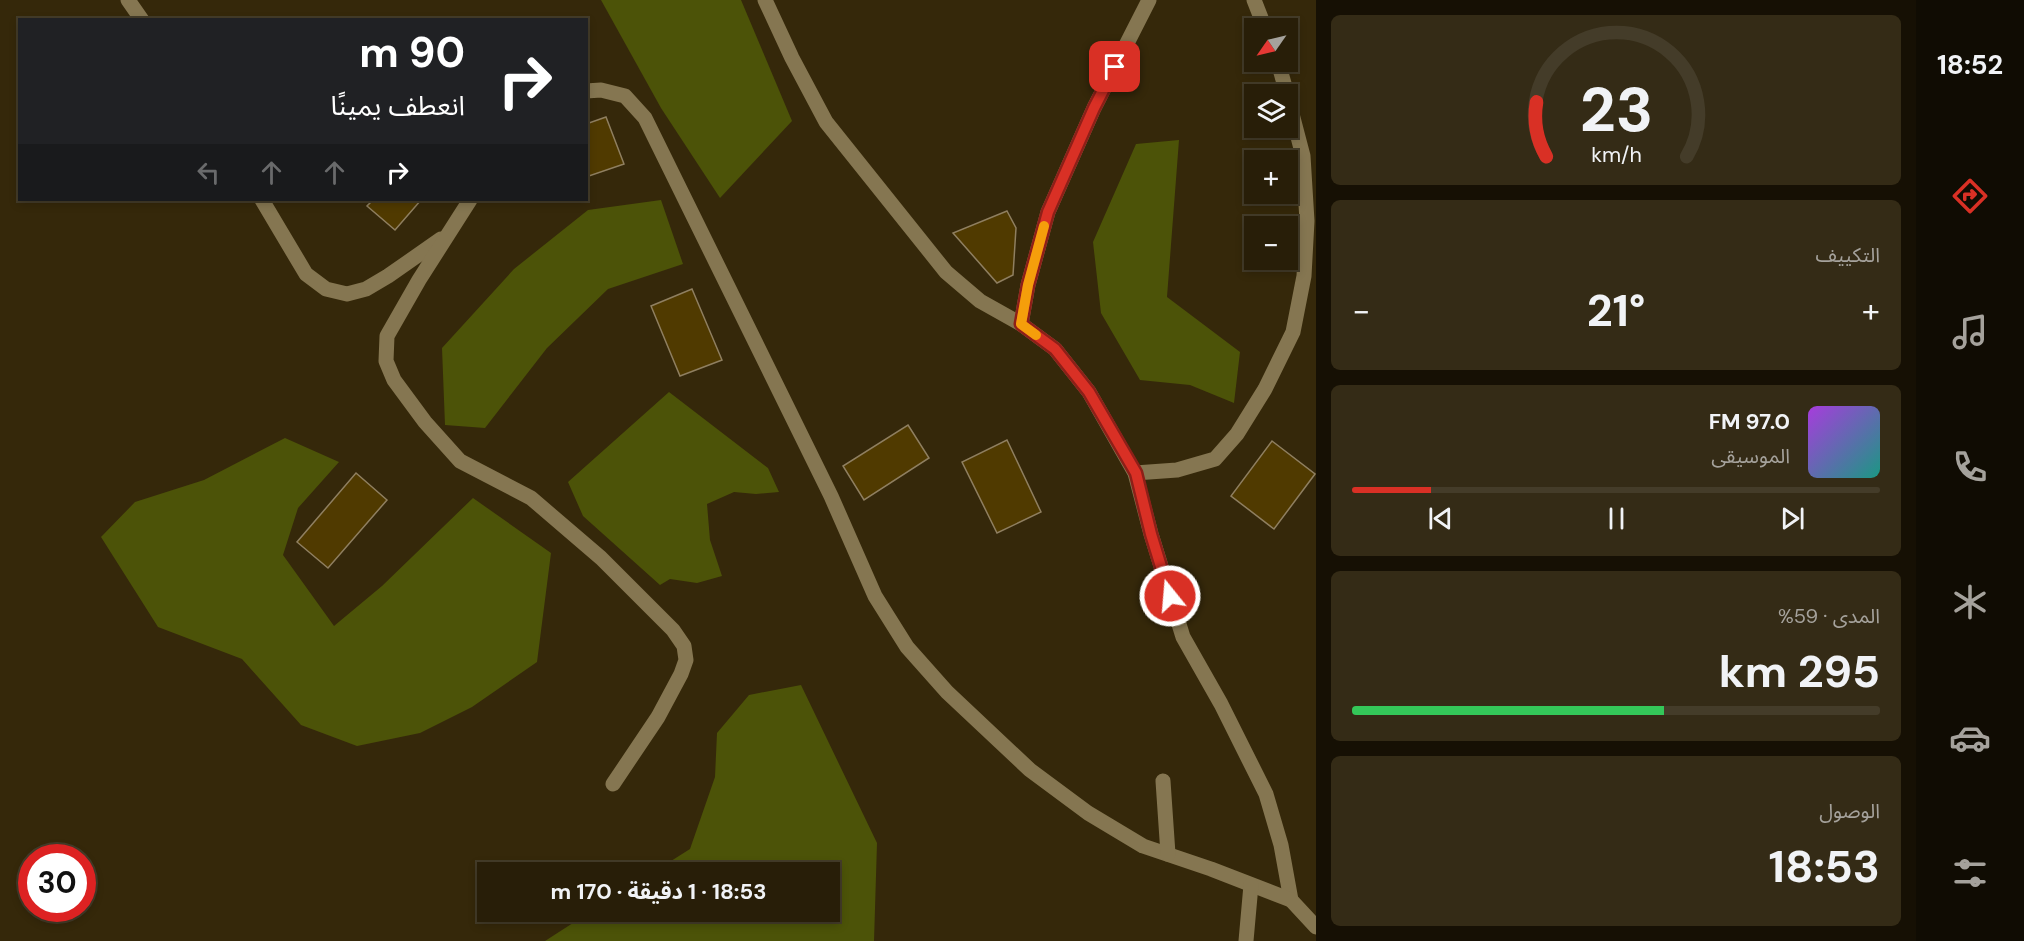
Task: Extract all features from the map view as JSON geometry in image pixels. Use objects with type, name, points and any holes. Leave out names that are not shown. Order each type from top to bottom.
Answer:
[{"type":"street","points":[[128,0],[141,18]]},
{"type":"street","points":[[765,0],[826,122],[946,272],[980,301],[1021,324],[1055,349],[1089,392],[1136,473],[1151,534],[1183,637],[1221,704],[1266,794],[1281,845],[1291,900]]},
{"type":"street","points":[[1021,324],[1028,285],[1048,212],[1094,108],[1149,0]]},
{"type":"street","points":[[1254,0],[1261,18]]},
{"type":"street","points":[[588,92],[601,90],[625,96],[645,118],[831,496],[875,596],[907,647],[947,692],[1030,770],[1088,813],[1143,846],[1291,900],[1316,927]]},
{"type":"street","points":[[1136,473],[1177,470],[1215,459],[1237,434],[1265,389],[1293,332],[1305,276],[1307,221],[1303,156],[1298,137]]},
{"type":"street","points":[[263,201],[306,274],[326,290],[347,294],[366,289],[388,276],[448,234]]},
{"type":"street","points":[[469,201],[387,336],[386,362],[394,380],[425,422],[460,461],[531,498],[601,558],[673,630],[684,646],[686,660],[681,674],[658,717],[613,784]]},
{"type":"street","points":[[1162,782],[1168,854]]},
{"type":"street","points":[[1245,941],[1251,885]]},
{"type":"green space","points":[[601,0],[741,0],[792,121],[720,198],[661,108]]},
{"type":"green space","points":[[1179,140],[1167,297],[1240,352],[1234,403],[1190,385],[1140,380],[1101,313],[1093,242],[1136,144]]},
{"type":"green space","points":[[661,200],[683,264],[608,289],[547,348],[485,428],[445,425],[442,348],[514,269],[588,210]]},
{"type":"green space","points":[[669,392],[768,468],[779,492],[756,494],[734,492],[707,504],[710,540],[722,576],[697,583],[670,579],[660,585],[583,516],[568,482]]},
{"type":"green space","points":[[285,438],[339,462],[298,508],[283,555],[334,626],[382,586],[473,498],[551,553],[537,662],[472,707],[420,733],[357,746],[301,725],[242,659],[158,627],[101,537],[135,502],[204,480]]},
{"type":"green space","points":[[801,685],[877,843],[874,941],[545,941],[574,922],[840,922],[840,862],[669,862],[690,849],[715,777],[717,733],[749,695]]},
{"type":"building","points":[[606,117],[624,164],[588,176],[588,123]]},
{"type":"building","points":[[372,201],[420,201],[395,230],[367,206]]},
{"type":"building","points":[[1007,211],[1016,228],[1013,275],[997,283],[953,233]]},
{"type":"building","points":[[692,289],[722,360],[680,376],[651,306]]},
{"type":"building","points":[[908,425],[929,458],[864,500],[843,466]]},
{"type":"building","points":[[1007,440],[1041,512],[997,533],[962,462]]},
{"type":"building","points":[[1272,441],[1315,474],[1274,529],[1231,496]]},
{"type":"building","points":[[356,473],[387,500],[328,568],[297,542]]},
{"type":"slow traffic","points":[[1036,335],[1021,324],[1028,285],[1044,226]]},
{"type":"route","points":[[1115,67],[1094,108],[1048,212],[1028,285],[1021,324],[1055,349],[1089,392],[1136,473],[1170,596]]}]
